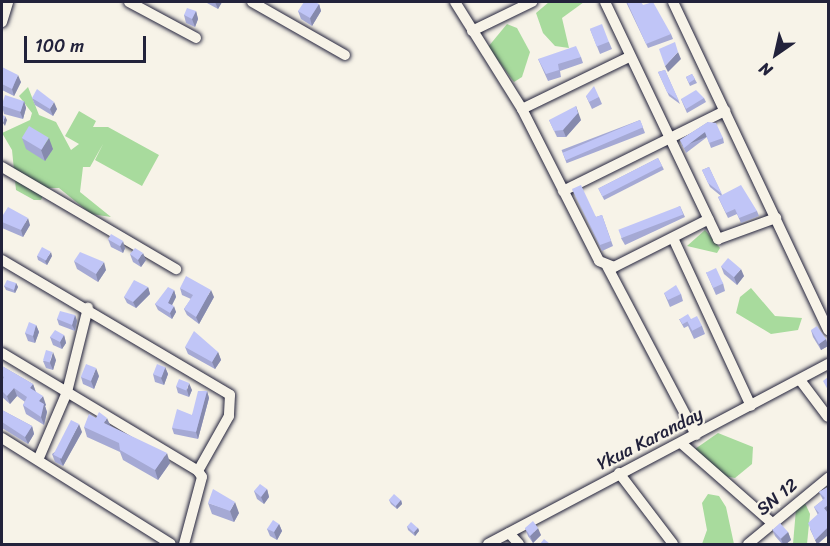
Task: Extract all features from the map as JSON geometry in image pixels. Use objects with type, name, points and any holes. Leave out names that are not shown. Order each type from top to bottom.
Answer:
[{"type":"street","points":[[2,22],[8,2]]},
{"type":"street","points":[[129,2],[196,38]]},
{"type":"street","points":[[252,2],[345,55]]},
{"type":"street","points":[[455,2],[522,108],[598,261],[607,266],[696,435]]},
{"type":"street","points":[[472,32],[532,2]]},
{"type":"street","points":[[605,2],[674,150],[722,241],[776,219]]},
{"type":"street","points":[[673,2],[828,330]]},
{"type":"street","points":[[522,108],[629,57]]},
{"type":"street","points":[[563,191],[654,150],[668,136],[725,111]]},
{"type":"street","points":[[654,150],[674,150]]},
{"type":"street","points":[[2,167],[176,269]]},
{"type":"street","points":[[607,266],[673,238],[709,219]]},
{"type":"street","points":[[673,238],[751,406]]},
{"type":"street","points":[[2,260],[88,308],[230,395],[230,416],[198,471]]},
{"type":"street","points":[[38,460],[67,392],[88,308]]},
{"type":"street","points":[[2,353],[198,471],[202,477],[184,544]]},
{"type":"street","name":"Ykua Karanday","points":[[488,544],[828,364]]},
{"type":"street","points":[[800,380],[828,417]]},
{"type":"street","points":[[2,438],[171,544]]},
{"type":"street","points":[[681,443],[771,522]]},
{"type":"street","points":[[619,473],[673,544]]},
{"type":"street","name":"SN 12","points":[[748,544],[771,522],[828,478]]},
{"type":"street","points":[[509,533],[519,544]]},
{"type":"green space","points":[[549,2],[584,2],[562,18],[569,48],[555,46],[543,33],[536,13]]},
{"type":"green space","points":[[507,24],[517,28],[530,52],[522,77],[514,82],[488,47]]},
{"type":"green space","points":[[28,87],[39,115],[56,122],[71,150],[79,144],[65,136],[79,111],[96,121],[93,127],[108,127],[159,155],[142,186],[95,160],[103,144],[90,167],[83,167],[80,192],[111,217],[91,214],[59,188],[46,188],[41,200],[34,200],[16,190],[12,150],[2,133],[30,120],[32,113],[19,96]]},
{"type":"green space","points":[[705,230],[720,248],[717,253],[687,246]]},
{"type":"green space","points":[[751,288],[775,316],[802,318],[798,330],[771,334],[736,313],[740,297]]},
{"type":"green space","points":[[718,433],[753,447],[752,464],[735,478],[724,476],[695,449]]},
{"type":"green space","points":[[708,494],[719,496],[726,507],[734,544],[702,544],[707,530],[702,503]]},
{"type":"green space","points":[[805,503],[810,514],[807,544],[793,544],[796,509]]},
{"type":"building","points":[[304,2],[319,4],[310,18],[298,11]]},
{"type":"building","points":[[627,2],[641,2],[643,5],[653,2],[671,34],[646,44]]},
{"type":"building","points":[[187,8],[196,11],[192,19],[184,15]]},
{"type":"building","points":[[602,24],[609,42],[597,46],[590,29]]},
{"type":"building","points":[[675,42],[678,52],[665,66],[659,49]]},
{"type":"building","points":[[576,46],[581,57],[558,64],[559,70],[546,74],[538,59]]},
{"type":"building","points":[[2,67],[18,75],[12,89],[2,84]]},
{"type":"building","points":[[665,70],[679,101],[667,92],[658,72]]},
{"type":"building","points":[[692,74],[695,79],[689,83],[686,77]]},
{"type":"building","points":[[594,86],[599,97],[589,102],[586,96]]},
{"type":"building","points":[[37,89],[54,102],[50,109],[32,98]]},
{"type":"building","points":[[696,90],[704,98],[686,109],[681,99]]},
{"type":"building","points":[[5,95],[24,101],[21,112],[2,106]]},
{"type":"building","points":[[576,106],[578,113],[563,130],[554,131],[549,120]]},
{"type":"building","points":[[640,120],[643,127],[566,160],[563,153]]},
{"type":"building","points":[[708,122],[716,123],[723,138],[709,143],[705,132],[684,148],[680,140]]},
{"type":"building","points":[[29,126],[49,138],[42,150],[22,138]]},
{"type":"building","points":[[658,158],[662,166],[602,196],[598,188]]},
{"type":"building","points":[[709,167],[722,194],[708,183],[702,170]]},
{"type":"building","points":[[581,185],[596,217],[602,215],[611,241],[600,245],[572,189]]},
{"type":"building","points":[[741,185],[757,211],[739,218],[735,209],[726,213],[718,197]]},
{"type":"building","points":[[680,206],[683,214],[622,238],[618,230]]},
{"type":"building","points":[[8,207],[28,218],[21,230],[2,222],[2,215]]},
{"type":"building","points":[[111,234],[123,241],[120,246],[108,239]]},
{"type":"building","points":[[42,247],[51,252],[46,261],[37,256]]},
{"type":"building","points":[[135,248],[143,253],[138,260],[130,254]]},
{"type":"building","points":[[80,252],[104,262],[96,274],[74,261]]},
{"type":"building","points":[[728,258],[741,269],[734,277],[721,266]]},
{"type":"building","points":[[716,268],[723,283],[713,288],[706,273]]},
{"type":"building","points":[[186,276],[211,290],[196,317],[184,309],[193,295],[180,288]]},
{"type":"building","points":[[7,280],[16,283],[14,290],[4,286]]},
{"type":"building","points":[[134,280],[148,287],[133,302],[124,297]]},
{"type":"building","points":[[676,285],[681,294],[668,300],[664,293]]},
{"type":"building","points":[[168,287],[174,290],[168,303],[174,306],[170,313],[155,304]]},
{"type":"building","points":[[60,311],[75,315],[72,325],[57,319]]},
{"type":"building","points":[[688,314],[691,319],[683,324],[679,319]]},
{"type":"building","points":[[697,316],[702,326],[692,331],[687,321]]},
{"type":"building","points":[[29,322],[36,325],[33,336],[25,333]]},
{"type":"building","points":[[817,326],[826,339],[819,344],[811,330]]},
{"type":"building","points":[[55,330],[64,335],[60,342],[50,337]]},
{"type":"building","points":[[194,331],[218,352],[212,362],[185,347]]},
{"type":"building","points":[[46,350],[53,352],[50,363],[43,361]]},
{"type":"building","points":[[86,364],[96,368],[91,381],[81,377]]},
{"type":"building","points":[[157,364],[165,367],[161,377],[153,374]]},
{"type":"building","points":[[2,366],[33,384],[30,388],[43,396],[39,401],[44,404],[41,417],[23,405],[27,397],[14,388],[7,396],[2,391],[4,377]]},
{"type":"building","points":[[828,377],[828,390],[823,381]]},
{"type":"building","points":[[179,379],[189,383],[186,391],[176,386]]},
{"type":"building","points":[[198,391],[207,391],[196,432],[172,428],[177,409],[192,415]]},
{"type":"building","points":[[2,410],[32,426],[25,437],[2,422]]},
{"type":"building","points":[[99,412],[107,418],[104,423],[167,453],[155,470],[120,450],[119,443],[84,427],[89,414],[96,418]]},
{"type":"building","points":[[71,420],[79,424],[61,459],[53,455]]},
{"type":"building","points":[[260,484],[267,489],[261,497],[254,491]]},
{"type":"building","points":[[828,487],[828,505],[824,508],[828,513],[828,527],[815,540],[808,523],[819,513],[814,507],[825,498],[819,492]]},
{"type":"building","points":[[213,489],[235,502],[230,511],[208,503]]},
{"type":"building","points":[[394,494],[401,500],[396,506],[389,500]]},
{"type":"building","points":[[273,520],[279,524],[274,532],[267,529]]},
{"type":"building","points":[[533,521],[538,528],[530,536],[525,528]]},
{"type":"building","points":[[411,522],[418,528],[414,532],[407,527]]},
{"type":"building","points":[[780,523],[788,532],[781,539],[773,530]]},
{"type":"building","points":[[544,539],[550,544],[540,544]]}]
